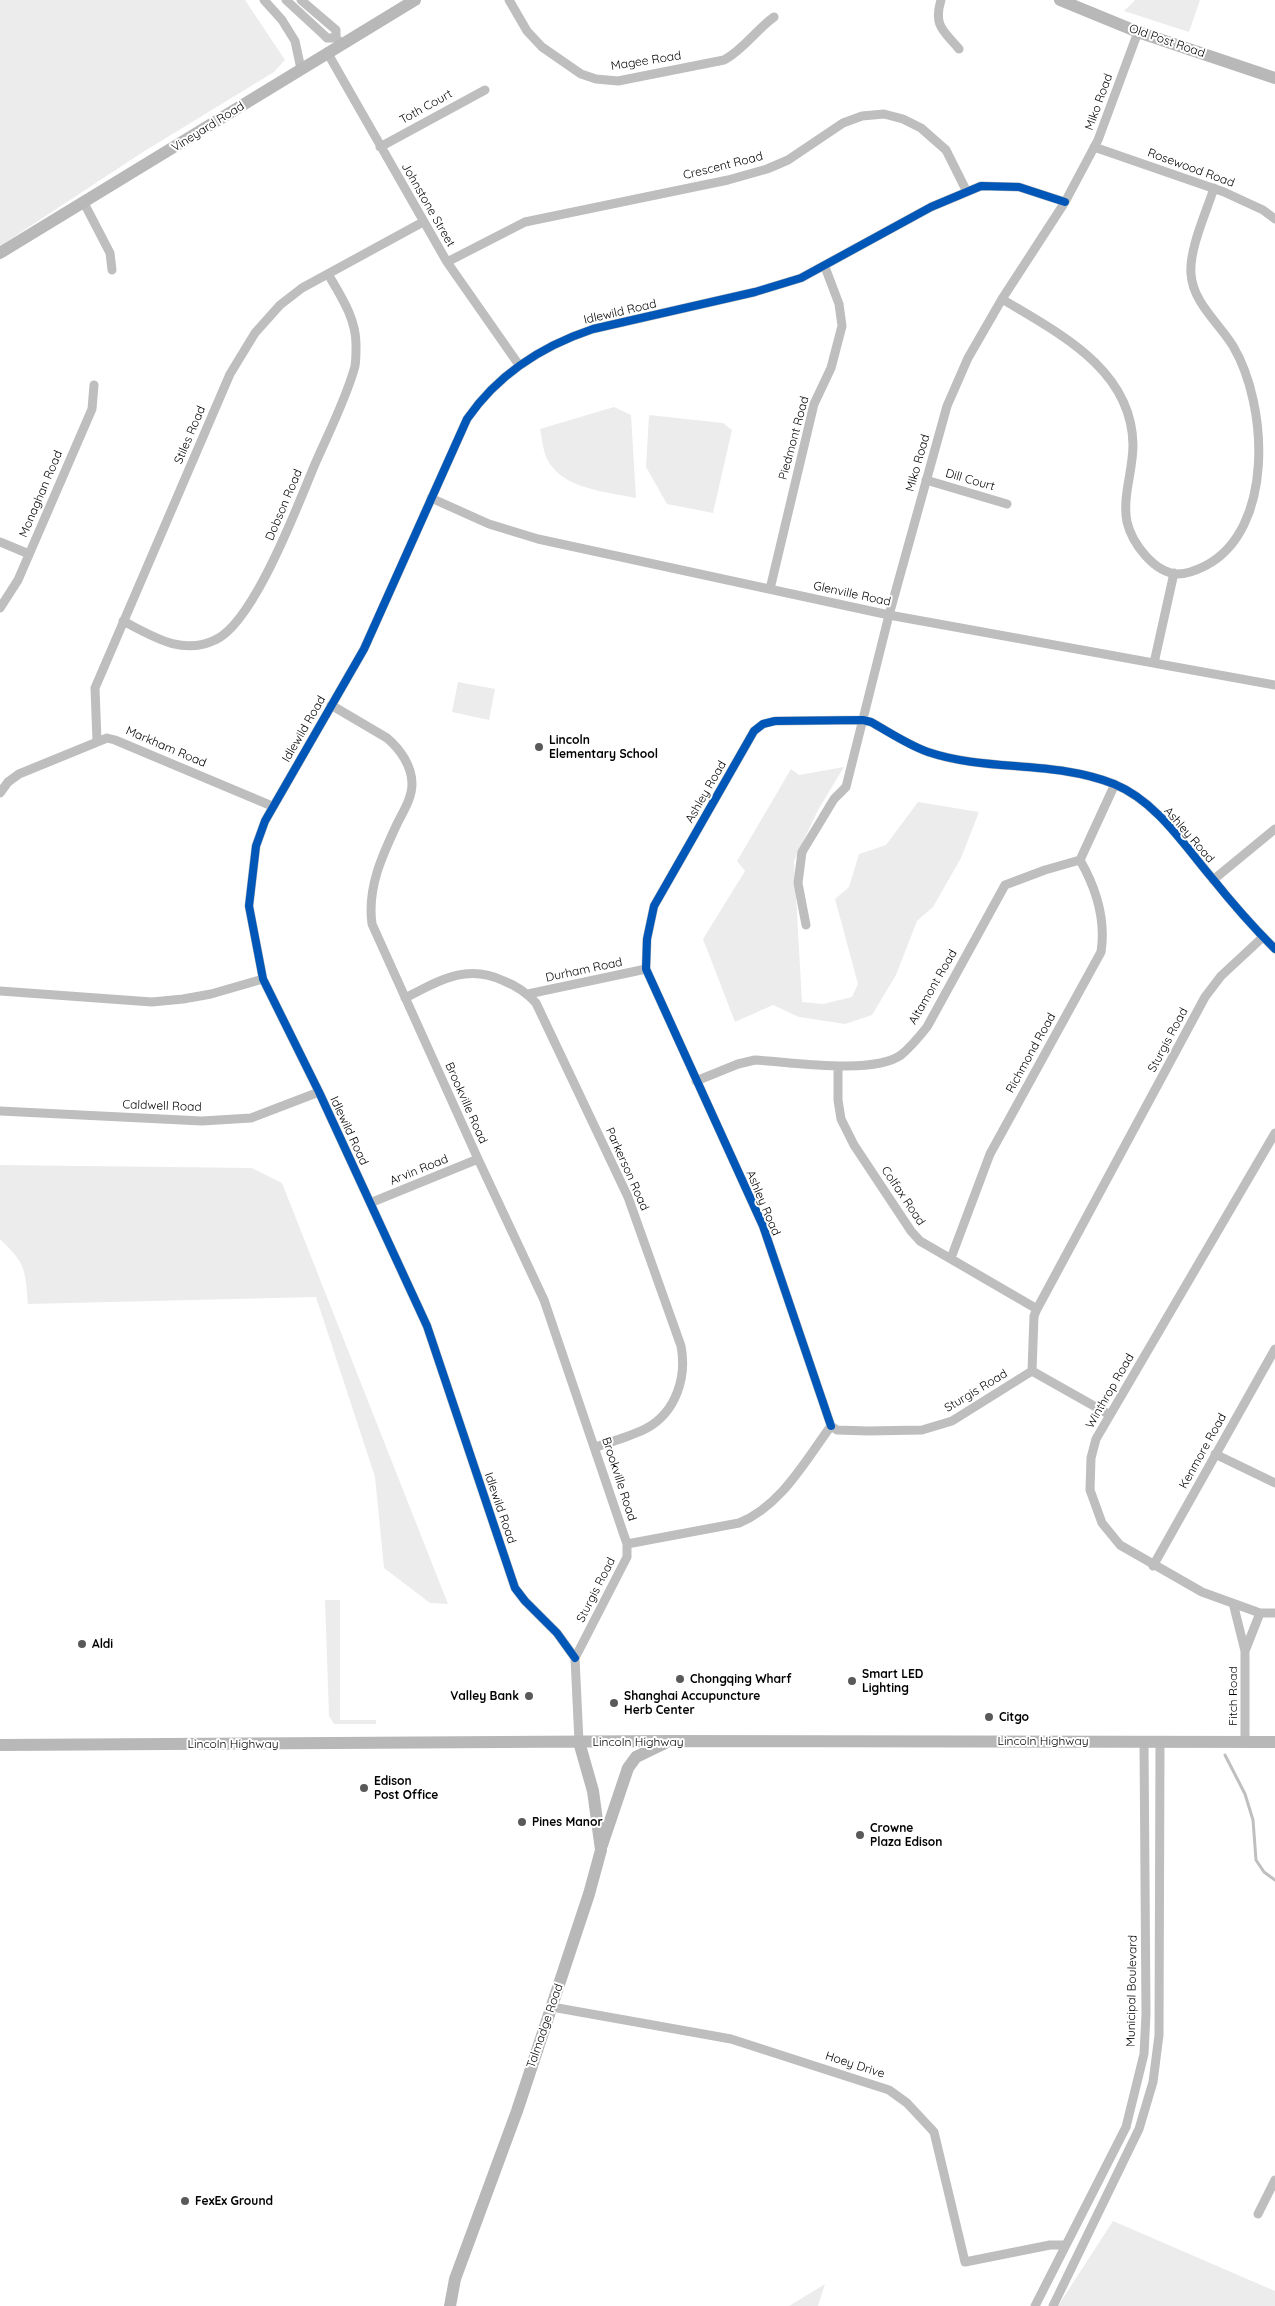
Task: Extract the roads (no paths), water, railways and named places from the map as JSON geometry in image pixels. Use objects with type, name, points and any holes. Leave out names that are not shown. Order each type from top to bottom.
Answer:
[{"type":"street","points":[[264,0],[282,20],[295,41],[301,69]]},
{"type":"street","points":[[286,0],[327,38],[339,41],[336,30],[301,0]]},
{"type":"street","name":"Vineyard Road","points":[[0,253],[301,69],[327,52],[339,41],[416,0]]},
{"type":"street","name":"Magee Road","points":[[509,0],[527,31],[542,47],[581,74],[596,79],[618,81],[724,60],[735,54],[764,24],[774,17]]},
{"type":"street","points":[[941,0],[937,12],[940,27],[960,49]]},
{"type":"street","name":"Old Post Road","points":[[1060,0],[1138,32],[1275,78]]},
{"type":"street","name":"Miko Road","points":[[806,926],[798,883],[802,852],[834,799],[846,787],[889,615],[926,480],[951,398],[968,358],[1002,299],[1065,202],[1094,147],[1138,32]]},
{"type":"street","name":"Johnstone Street","points":[[327,52],[447,262],[519,365]]},
{"type":"street","name":"Toth Court","points":[[380,147],[485,90]]},
{"type":"street","name":"Crescent Road","points":[[447,262],[525,222],[728,180],[767,169],[788,160],[843,122],[862,116],[884,114],[903,119],[921,128],[946,150],[967,192]]},
{"type":"street","name":"Rosewood Road","points":[[1094,147],[1214,188],[1263,210],[1275,219]]},
{"type":"street","name":"Idlewild Road","points":[[575,1658],[557,1633],[525,1601],[516,1588],[427,1326],[319,1092],[263,979],[249,906],[256,846],[272,806],[364,648],[467,419],[480,400],[519,365],[570,337],[593,329],[755,292],[801,278],[825,267],[931,208],[981,186],[1019,187],[1065,202]]},
{"type":"street","points":[[1002,299],[1077,346],[1110,379],[1130,421],[1132,445],[1126,502],[1129,530],[1144,554],[1154,563],[1174,573],[1193,572],[1221,556],[1232,546],[1248,517],[1258,467],[1257,419],[1242,364],[1233,346],[1198,298],[1191,274],[1196,241],[1214,188]]},
{"type":"street","points":[[84,203],[110,253],[112,270]]},
{"type":"street","name":"Stiles Road","points":[[97,741],[95,688],[230,374],[244,349],[265,320],[280,305],[302,288],[423,222]]},
{"type":"street","name":"Piedmont Road","points":[[770,589],[814,404],[831,368],[842,326],[839,304],[825,267]]},
{"type":"street","name":"Dobson Road","points":[[123,621],[168,644],[200,644],[216,640],[232,627],[252,599],[272,565],[334,422],[355,365],[356,344],[354,327],[348,310],[328,274]]},
{"type":"street","name":"Monaghan Road","points":[[0,608],[12,592],[92,409],[94,385]]},
{"type":"street","name":"Dill Court","points":[[926,480],[1007,504]]},
{"type":"street","name":"Glenville Road","points":[[431,498],[489,524],[538,539],[889,615],[1275,684]]},
{"type":"street","points":[[0,542],[29,554]]},
{"type":"street","points":[[1154,663],[1174,573]]},
{"type":"street","name":"Brookville Road","points":[[330,705],[387,738],[395,745],[410,769],[412,785],[409,798],[378,865],[373,884],[370,913],[376,935],[544,1300],[596,1447],[627,1544]]},
{"type":"street","name":"Ashley Road","points":[[831,1426],[763,1226],[646,969],[647,939],[654,906],[754,732],[763,724],[775,720],[863,720],[871,722],[928,752],[960,759],[1051,768],[1082,774],[1115,784],[1150,808],[1176,835],[1213,880],[1275,949]]},
{"type":"street","name":"Markham Road","points":[[0,792],[4,781],[106,738],[115,740],[272,806]]},
{"type":"street","points":[[1080,860],[1115,784]]},
{"type":"street","points":[[1213,880],[1275,829]]},
{"type":"street","name":"Altamont Road","points":[[696,1081],[738,1064],[756,1060],[865,1066],[900,1056],[927,1027],[1005,886],[1044,870],[1080,860]]},
{"type":"street","name":"Richmond Road","points":[[951,1258],[990,1154],[1101,952],[1102,921],[1098,901],[1088,873],[1080,860]]},
{"type":"street","name":"Sturgis Road","points":[[831,1426],[837,1430],[922,1430],[952,1421],[1032,1371],[1034,1316],[1037,1309],[1205,997],[1221,976],[1263,937]]},
{"type":"street","name":"Durham Road","points":[[528,994],[646,969]]},
{"type":"street","name":"Parkerson Road","points":[[405,998],[445,978],[466,973],[491,975],[528,994],[536,1003],[628,1197],[684,1358],[680,1386],[674,1400],[662,1415],[648,1427],[596,1447]]},
{"type":"street","points":[[0,991],[152,1002],[211,994],[263,979]]},
{"type":"street","name":"Colfax Road","points":[[838,1066],[841,1119],[854,1145],[911,1231],[920,1241],[1037,1309]]},
{"type":"street","name":"Caldwell Road","points":[[0,1111],[202,1121],[251,1118],[319,1092]]},
{"type":"street","name":"Winthrop Road","points":[[1275,1133],[1096,1439],[1091,1458],[1090,1490],[1102,1524],[1120,1545],[1153,1566],[1202,1592],[1260,1613],[1275,1613]]},
{"type":"street","name":"Arvin Road","points":[[370,1203],[478,1159]]},
{"type":"street","name":"Kenmore Road","points":[[1153,1566],[1275,1349]]},
{"type":"street","points":[[1032,1371],[1110,1415]]},
{"type":"street","points":[[627,1544],[739,1523],[750,1519],[776,1498],[785,1488],[831,1426]]},
{"type":"street","points":[[1215,1454],[1275,1483]]},
{"type":"street","name":"Sturgis Road","points":[[575,1658],[627,1558],[627,1544]]},
{"type":"street","name":"Fitch Road","points":[[1232,1603],[1245,1651],[1245,1742]]},
{"type":"street","name":"Fitch Road","points":[[1245,1651],[1260,1613]]},
{"type":"street","points":[[575,1658],[579,1742]]},
{"type":"street","name":"Lincoln Highway","points":[[0,1746],[669,1741],[1081,1740],[1160,1743],[1275,1742]]},
{"type":"street","points":[[600,1850],[628,1768],[636,1757],[669,1741]]},
{"type":"street","name":"Talmadge Road","points":[[450,2306],[455,2279],[518,2111],[589,1894],[600,1850],[593,1791],[579,1742]]},
{"type":"street","name":"Municipal Boulevard","points":[[1035,2306],[1126,2127],[1144,2054],[1146,2014],[1144,1742]]},
{"type":"street","points":[[1053,2306],[1139,2129],[1153,2082],[1159,2035],[1160,1743]]},
{"type":"street","name":"Hoey Drive","points":[[552,2007],[731,2039],[889,2090],[914,2109],[934,2132],[965,2262],[1050,2245],[1066,2245]]},
{"type":"street","points":[[1258,2214],[1275,2180]]},
{"type":"waterway","points":[[1225,1755],[1245,1794],[1253,1820],[1256,1860],[1264,1872],[1275,1880]]},
{"type":"place","name":"Lincoln Elementary School","points":[[539,747]]},
{"type":"place","name":"Aldi","points":[[82,1644]]},
{"type":"place","name":"Chongqing Wharf","points":[[680,1679]]},
{"type":"place","name":"Smart LED Lighting","points":[[852,1681]]},
{"type":"place","name":"Valley Bank","points":[[529,1696]]},
{"type":"place","name":"Shanghai Accupuncture Herb Center","points":[[614,1703]]},
{"type":"place","name":"Citgo","points":[[989,1717]]},
{"type":"place","name":"Edison Post Office","points":[[364,1788]]},
{"type":"place","name":"Pines Manor","points":[[522,1822]]},
{"type":"place","name":"Crowne Plaza Edison","points":[[860,1835]]},
{"type":"place","name":"FexEx Ground","points":[[185,2201]]}]
